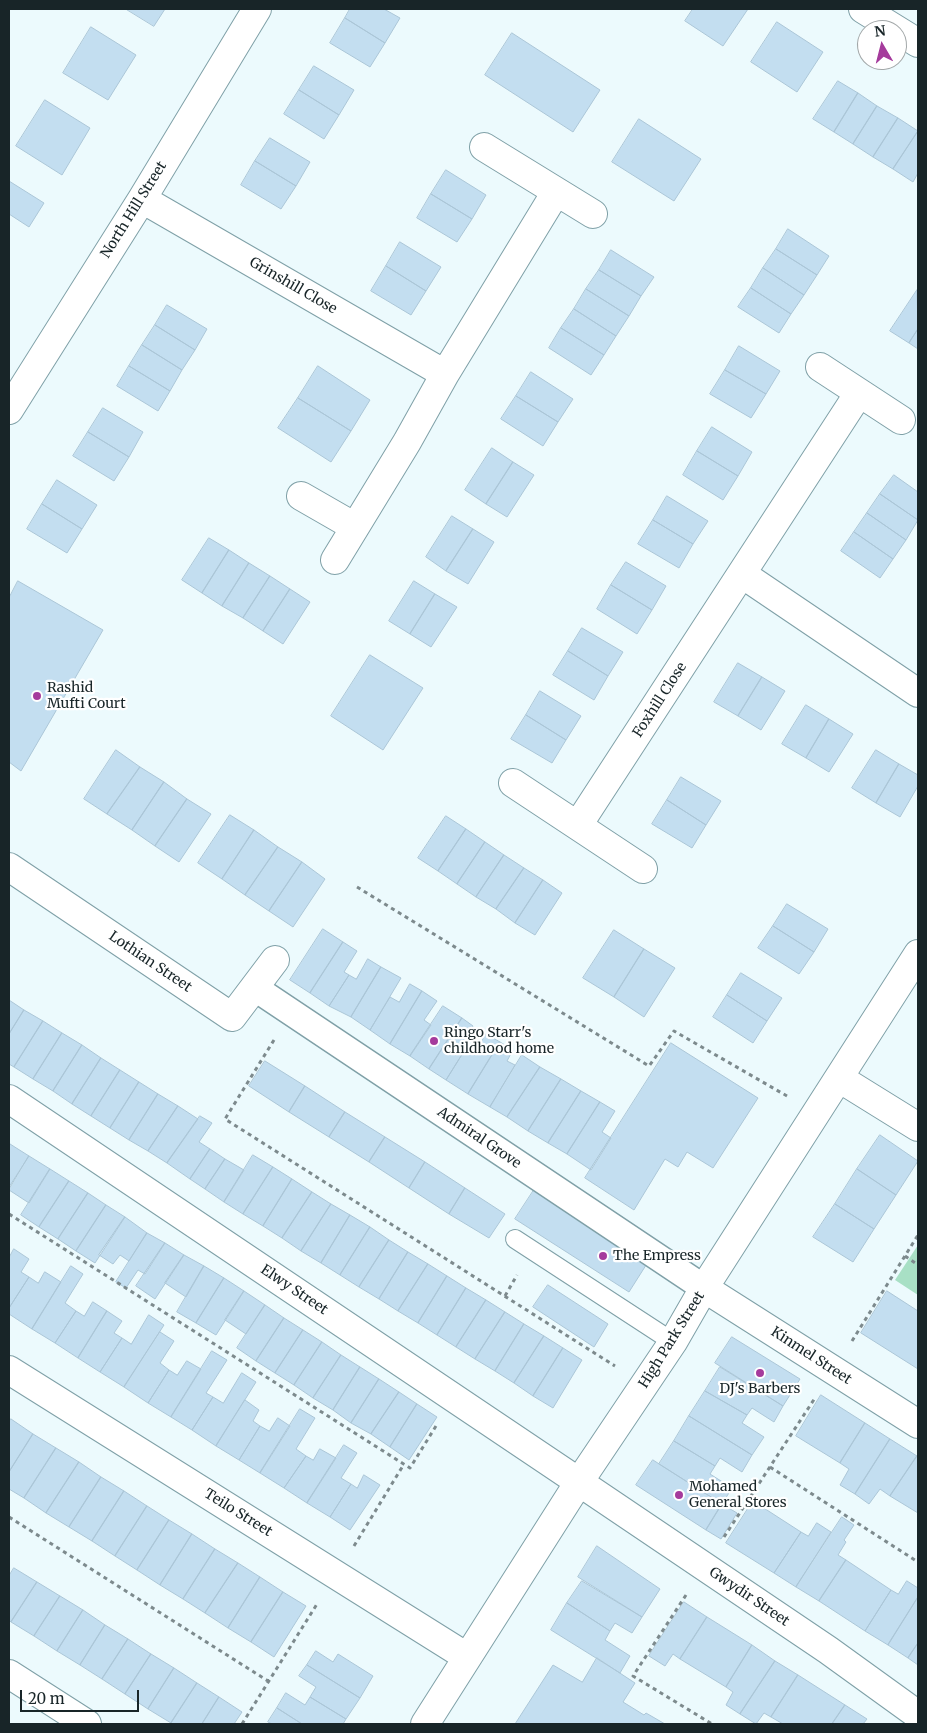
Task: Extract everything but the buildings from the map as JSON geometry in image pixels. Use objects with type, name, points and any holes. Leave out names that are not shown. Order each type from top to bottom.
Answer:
[{"type":"street","name":"North Hill Street","points":[[9,410],[142,199],[257,9]]},
{"type":"street","points":[[863,9],[918,43]]},
{"type":"street","points":[[484,147],[592,214]]},
{"type":"street","points":[[335,560],[556,192]]},
{"type":"street","name":"Grinshill Close","points":[[142,199],[445,374]]},
{"type":"street","points":[[820,367],[901,420]]},
{"type":"street","name":"Foxhill Close","points":[[578,825],[859,393]]},
{"type":"street","points":[[300,496],[355,527]]},
{"type":"street","points":[[742,574],[918,693]]},
{"type":"street","points":[[513,783],[643,869]]},
{"type":"street","name":"Lothian Street","points":[[9,867],[232,1017],[275,960]]},
{"type":"street","name":"High Park Street","points":[[425,1724],[579,1482],[673,1342],[704,1288],[918,954]]},
{"type":"street","name":"Admiral Grove","points":[[254,988],[704,1288]]},
{"type":"street","points":[[839,1078],[918,1127]]},
{"type":"street","name":"Elwy Street","points":[[9,1099],[579,1482]]},
{"type":"street","name":"Kinmel Street","points":[[704,1288],[918,1424]]},
{"type":"street","name":"Teilo Street","points":[[9,1370],[467,1657]]},
{"type":"street","name":"Gwydir Street","points":[[579,1482],[828,1650],[918,1715]]},
{"type":"street","points":[[9,1674],[87,1724]]},
{"type":"lane","points":[[514,1239],[673,1342]]},
{"type":"path","points":[[358,887],[649,1066],[674,1030],[816,1113]]},
{"type":"path","points":[[291,1013],[225,1119],[645,1385]]},
{"type":"path","points":[[9,1214],[410,1468],[454,1398]]},
{"type":"path","points":[[834,1371],[918,1235]]},
{"type":"path","points":[[905,1256],[918,1265]]},
{"type":"path","points":[[242,1724],[404,1464]]},
{"type":"path","points":[[770,1467],[918,1562]]},
{"type":"path","points":[[9,1517],[268,1681]]},
{"type":"green space","points":[[918,1245],[918,1295],[895,1280]]},
{"type":"place","name":"Rashid Mufti Court","points":[[37,696]]},
{"type":"place","name":"Ringo Starr's childhood home","points":[[434,1041]]},
{"type":"place","name":"The Empress","points":[[603,1256]]},
{"type":"place","name":"DJ's Barbers","points":[[760,1373]]},
{"type":"place","name":"Mohamed General Stores","points":[[679,1495]]}]
